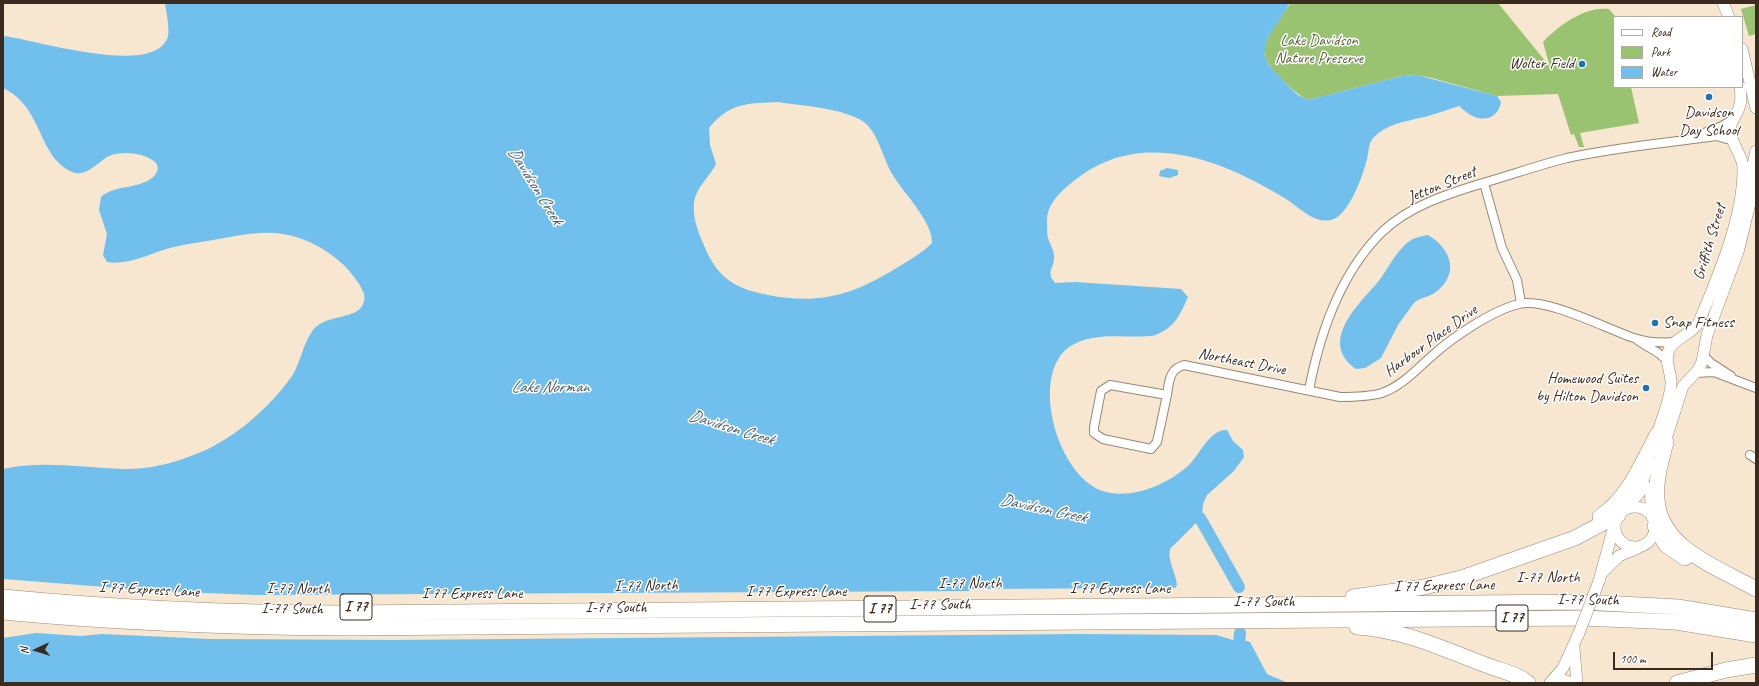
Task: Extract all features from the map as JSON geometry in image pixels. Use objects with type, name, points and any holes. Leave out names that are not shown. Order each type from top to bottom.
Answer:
[{"type":"highway","points":[[1512,559],[1581,527],[1608,512],[1630,487],[1661,438]]},
{"type":"highway","points":[[1661,438],[1656,499],[1659,513],[1666,527],[1676,541],[1689,552],[1751,586]]},
{"type":"highway","points":[[1340,599],[1449,582],[1576,538],[1619,516]]},
{"type":"highway","points":[[1654,522],[1662,541],[1674,552],[1699,565],[1751,586]]},
{"type":"highway","name":"I-77 North","points":[[3,591],[156,602],[296,607],[1557,596],[1630,597],[1703,604],[1756,613]]},
{"type":"highway","name":"I 77 Express Lane","points":[[3,597],[100,606],[345,614],[1576,602],[1678,607],[1756,620]]},
{"type":"highway","name":"I 77 Express Lane","points":[[3,605],[99,613],[190,618],[338,621],[1605,612],[1677,616],[1756,628]]},
{"type":"highway","name":"I-77 South","points":[[3,612],[148,623],[296,628],[1605,618],[1676,622],[1756,635]]},
{"type":"highway","points":[[1266,620],[1360,627],[1401,634],[1431,642],[1483,664],[1515,674],[1528,683]]},
{"type":"highway","points":[[1677,683],[1726,670],[1756,665]]},
{"type":"main road","points":[[1743,53],[1756,108]]},
{"type":"main road","points":[[1734,117],[1740,104],[1740,88]]},
{"type":"main road","points":[[1734,117],[1747,110],[1756,112]]},
{"type":"main road","name":"Griffith Street","points":[[1679,340],[1692,332],[1699,322],[1730,238],[1736,215],[1742,176],[1742,158],[1730,130],[1734,117]]},
{"type":"main road","points":[[1735,144],[1746,149],[1756,147]]},
{"type":"main road","name":"Griffith Street","points":[[1703,352],[1707,335],[1743,235],[1751,199],[1753,164],[1756,151]]},
{"type":"main road","points":[[1550,683],[1560,672],[1574,648],[1600,577],[1619,516],[1640,492],[1661,438],[1681,390],[1700,366],[1703,352],[1696,341],[1679,340],[1669,350],[1668,366],[1670,391],[1661,438],[1651,480],[1650,496],[1654,522],[1651,539],[1640,547],[1619,556],[1600,577]]},
{"type":"main road","points":[[1668,366],[1679,377],[1693,374]]},
{"type":"main road","points":[[1640,547],[1627,546],[1620,540],[1615,532],[1619,516],[1634,507],[1642,508],[1654,522]]},
{"type":"main road","points":[[1574,648],[1577,683]]},
{"type":"main road","points":[[1550,683],[1563,680],[1572,683]]},
{"type":"street","name":"Jetton Street","points":[[1690,140],[1722,126],[1734,117]]},
{"type":"street","name":"Jetton Street","points":[[1309,390],[1317,351],[1332,308],[1359,261],[1372,243],[1394,222],[1423,204],[1484,183],[1567,158],[1720,136],[1735,144]]},
{"type":"street","points":[[1484,183],[1499,238],[1517,280],[1521,303]]},
{"type":"street","name":"Harbour Place Drive","points":[[1309,390],[1340,397],[1363,398],[1382,392],[1398,385],[1435,353],[1492,314],[1521,303],[1559,309],[1636,339]]},
{"type":"street","points":[[1636,339],[1659,343],[1679,340]]},
{"type":"street","points":[[1636,339],[1644,346],[1657,351],[1668,366]]},
{"type":"street","points":[[1703,352],[1711,363],[1734,379]]},
{"type":"street","name":"Northeast Drive","points":[[1167,395],[1117,385],[1104,388],[1099,397],[1094,433],[1103,439],[1150,449],[1157,442],[1172,373],[1177,367],[1184,365],[1309,390]]},
{"type":"street","points":[[1693,374],[1714,372],[1756,388]]},
{"type":"green space","name":"Lake Davidson Nature Preserve","points":[[1291,3],[1498,3],[1550,67],[1543,42],[1549,36],[1573,18],[1591,10],[1609,9],[1615,16],[1613,16],[1613,88],[1631,88],[1639,123],[1580,133],[1584,147],[1579,147],[1574,134],[1571,135],[1558,94],[1497,96],[1417,75],[1402,76],[1308,100],[1295,92],[1280,78],[1264,55],[1265,43]]},
{"type":"green space","points":[[1756,5],[1756,34],[1749,36],[1741,9]]},
{"type":"water","name":"Lake Norman","points":[[165,3],[1290,3],[1267,39],[1264,54],[1269,65],[1288,86],[1298,95],[1308,100],[1402,76],[1417,75],[1497,96],[1501,102],[1498,111],[1495,114],[1484,119],[1473,116],[1459,106],[1393,125],[1383,130],[1374,137],[1371,142],[1359,184],[1349,203],[1338,217],[1331,220],[1319,220],[1307,214],[1286,199],[1236,172],[1209,162],[1182,155],[1154,152],[1127,155],[1100,164],[1075,180],[1055,198],[1047,216],[1047,233],[1054,256],[1050,273],[1055,283],[1075,282],[1181,289],[1188,297],[1182,311],[1171,326],[1166,330],[1152,336],[1109,336],[1088,339],[1069,347],[1057,361],[1051,381],[1050,403],[1054,427],[1063,449],[1075,469],[1089,484],[1106,492],[1117,494],[1139,492],[1161,484],[1181,472],[1189,465],[1210,438],[1221,431],[1227,430],[1233,441],[1243,450],[1244,457],[1234,471],[1207,495],[1203,504],[1202,517],[1170,549],[1169,553],[1177,585],[1175,588],[972,589],[969,591],[255,595],[157,591],[3,579],[3,469],[33,465],[63,465],[140,469],[175,462],[205,450],[219,443],[247,424],[260,413],[282,389],[298,365],[313,330],[326,321],[356,312],[364,301],[364,294],[359,284],[340,261],[314,244],[286,234],[244,234],[173,247],[141,258],[127,261],[114,263],[107,262],[103,255],[107,234],[99,210],[101,197],[113,190],[142,183],[148,180],[154,176],[158,170],[157,165],[152,159],[146,156],[132,153],[118,153],[112,155],[90,170],[80,173],[70,171],[59,163],[51,154],[26,107],[16,96],[3,88],[3,36],[90,53],[116,56],[139,55],[156,50],[167,39],[168,27]],"holes":[[[778,102],[839,112],[859,119],[865,123],[875,135],[891,172],[928,225],[932,243],[910,260],[879,278],[834,296],[803,299],[768,295],[747,290],[723,276],[711,260],[706,250],[694,215],[694,203],[697,192],[716,164],[710,145],[709,128],[716,120],[732,109],[748,104]]]},
{"type":"water","points":[[1167,168],[1178,170],[1178,175],[1169,178],[1159,176],[1160,171]]},
{"type":"water","points":[[1428,235],[1443,248],[1448,256],[1450,271],[1447,279],[1442,287],[1433,294],[1417,300],[1413,304],[1398,325],[1381,358],[1365,368],[1356,369],[1345,358],[1341,347],[1341,336],[1345,324],[1402,248],[1413,239]]},
{"type":"water","points":[[36,633],[80,636],[102,634],[210,639],[394,640],[1079,634],[1216,635],[1233,640],[1240,639],[1250,642],[1267,674],[1288,683],[9,683],[3,681],[3,638]]},
{"type":"waterway","name":"Davidson Creek","points":[[1188,509],[1200,518],[1239,587]]},
{"type":"waterway","name":"Davidson Creek","points":[[1230,648],[1239,644],[1240,633]]},
{"type":"place","name":"Wolter Field","points":[[1582,64]]},
{"type":"place","name":"Davidson Day School","points":[[1709,97]]},
{"type":"place","name":"Snap Fitness","points":[[1655,323]]},
{"type":"place","name":"Homewood Suites by Hilton Davidson","points":[[1646,388]]}]
